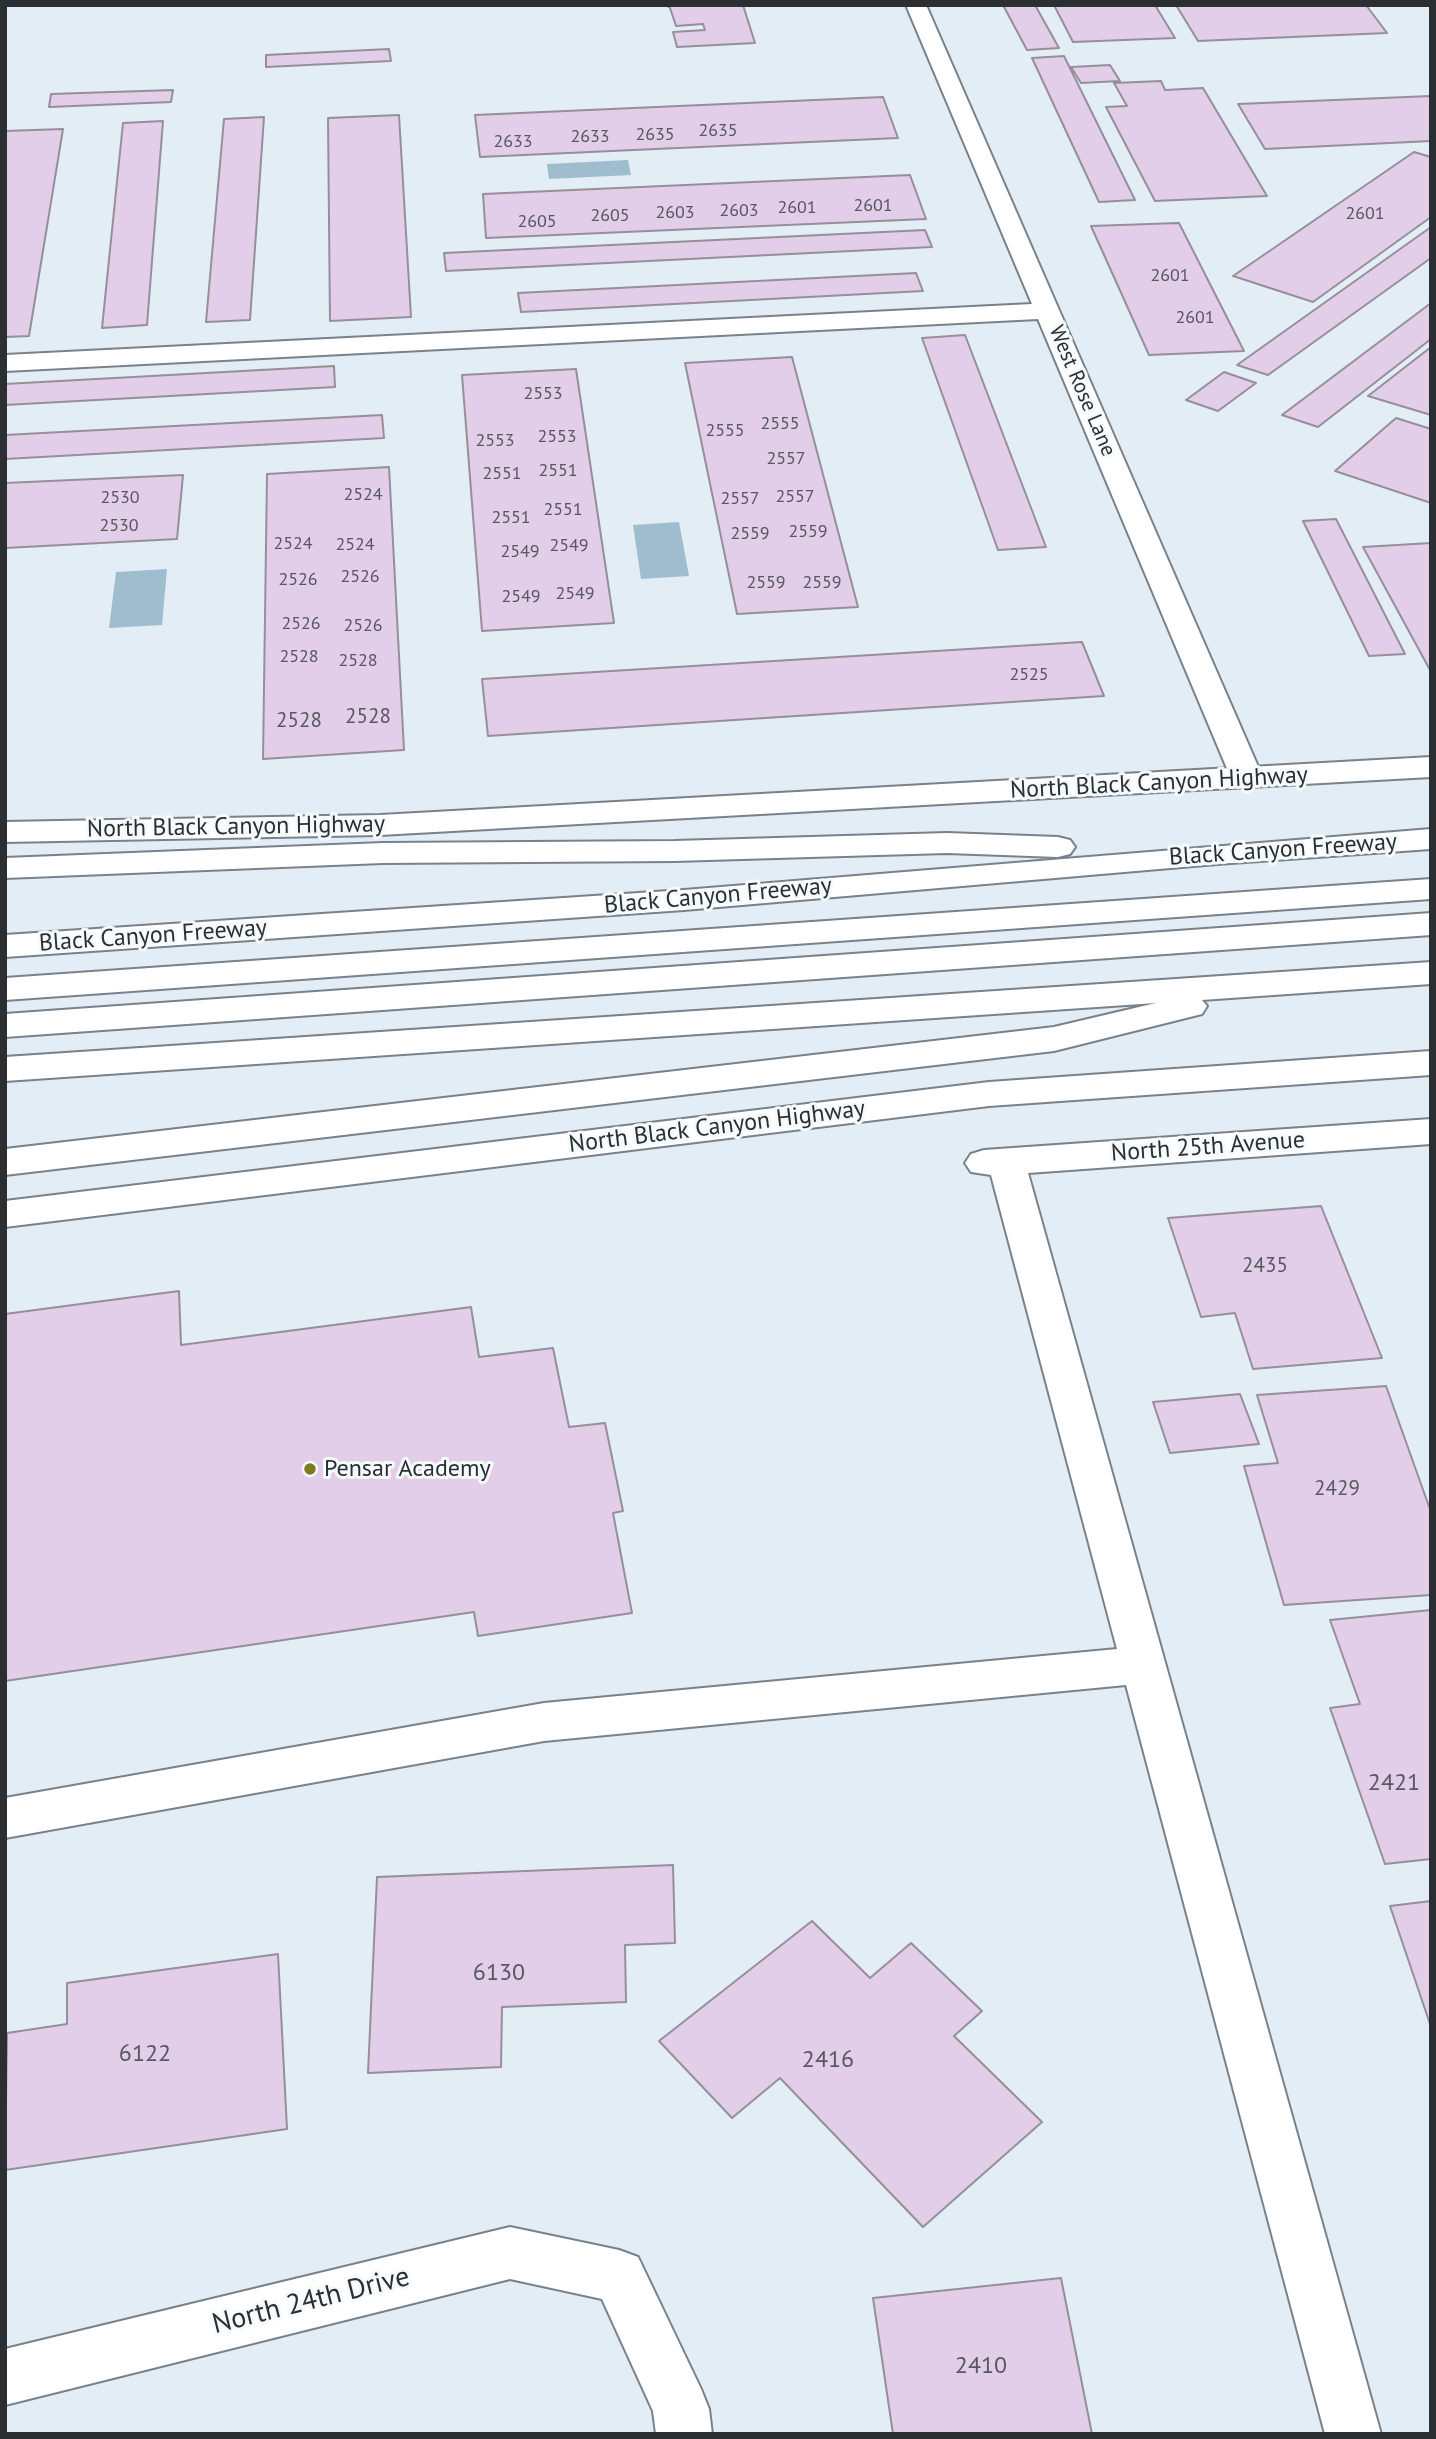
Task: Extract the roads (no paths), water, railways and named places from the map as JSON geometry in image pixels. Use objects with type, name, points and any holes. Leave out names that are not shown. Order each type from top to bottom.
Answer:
[{"type":"main road","name":"West Rose Lane","points":[[916,5],[1247,778]]},
{"type":"main road","points":[[5,363],[1048,311]]},
{"type":"main road","name":"North Black Canyon Highway","points":[[5,832],[380,825],[1431,767]]},
{"type":"main road","name":"Black Canyon Freeway","points":[[5,946],[684,900],[1217,854],[1431,839]]},
{"type":"main road","points":[[5,868],[383,853],[674,851],[947,843],[1217,854]]},
{"type":"main road","points":[[5,989],[1431,889]]},
{"type":"main road","points":[[5,1026],[1431,924]]},
{"type":"main road","points":[[5,1069],[1431,973]]},
{"type":"main road","points":[[5,1162],[1054,1039],[1286,981]]},
{"type":"main road","name":"North Black Canyon Highway","points":[[5,1214],[989,1094],[1431,1063]]},
{"type":"main road","name":"North 25th Avenue","points":[[1142,1665],[995,1162],[1431,1131]]},
{"type":"main road","points":[[5,1818],[544,1722],[1142,1665],[1353,2434]]},
{"type":"main road","name":"North 24th Drive","points":[[5,2377],[510,2253],[619,2276],[681,2409],[684,2434]]},
{"type":"water","points":[[628,160],[631,175],[549,179],[547,164]]},
{"type":"water","points":[[679,522],[689,576],[641,579],[633,525]]},
{"type":"water","points":[[167,569],[162,625],[109,628],[116,572]]},
{"type":"place","name":"Pensar Academy","points":[[310,1469]]}]
